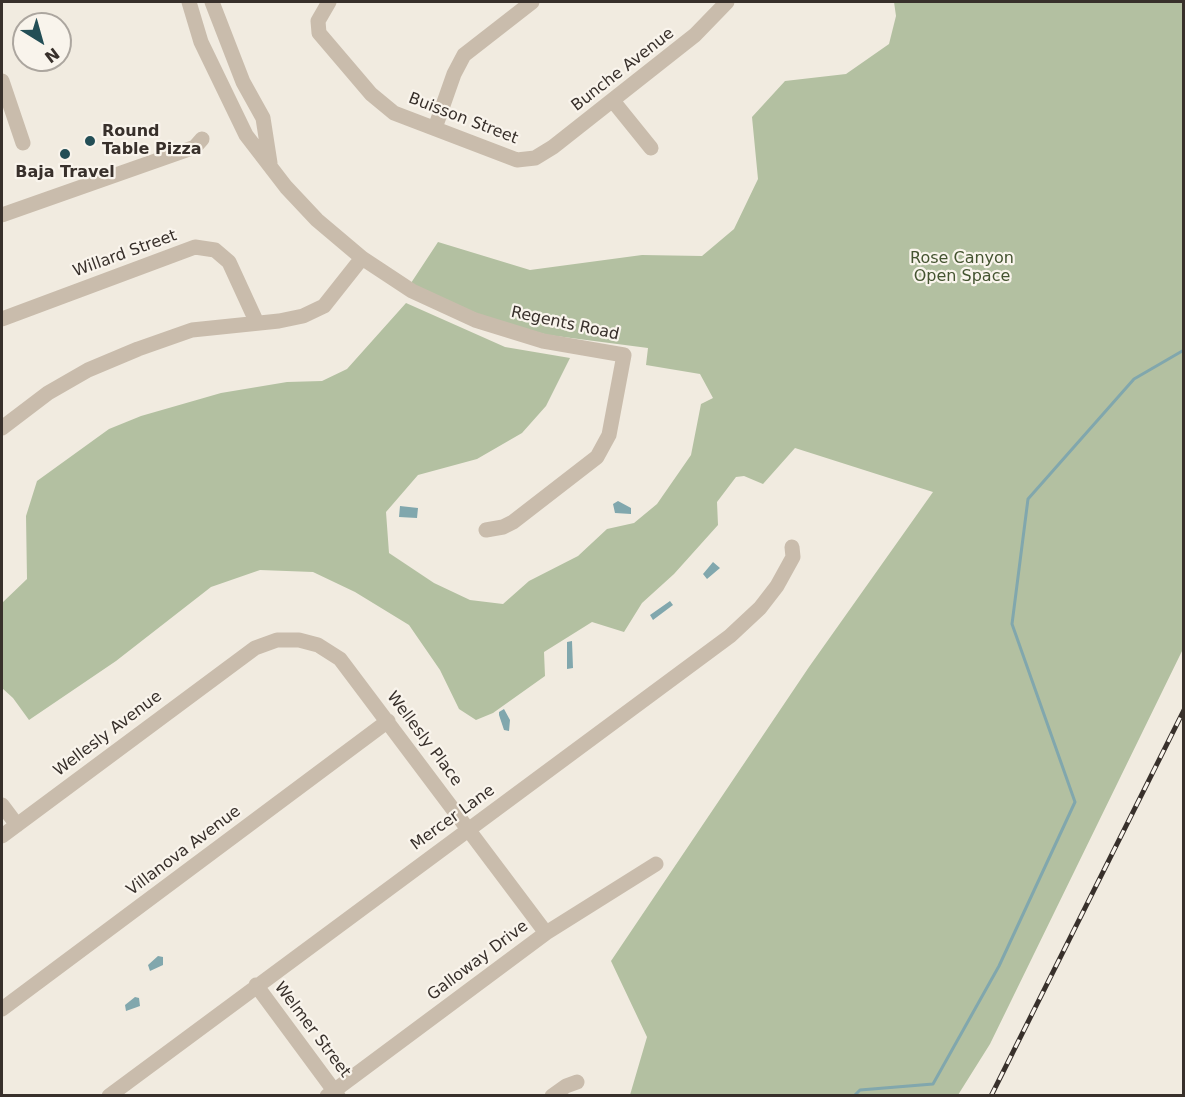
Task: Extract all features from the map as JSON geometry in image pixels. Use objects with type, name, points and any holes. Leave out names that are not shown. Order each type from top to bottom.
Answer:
[{"type":"street","name":"Regents Road","points":[[189,2],[201,42],[246,135],[270,163],[286,187],[317,220],[362,258],[412,291],[476,320],[543,340],[624,354],[609,435],[597,457],[513,522],[503,527],[486,530]]},
{"type":"street","name":"Regents Road","points":[[212,2],[243,82],[263,118],[270,163]]},
{"type":"street","name":"Buisson Street","points":[[329,2],[318,21],[318,33],[371,94],[394,113],[517,160],[534,158]]},
{"type":"street","points":[[435,128],[454,74],[464,55],[532,2]]},
{"type":"street","name":"Bunche Avenue","points":[[534,158],[553,147],[614,101],[695,35],[727,2]]},
{"type":"street","points":[[2,81],[19,145],[2,111]]},
{"type":"street","points":[[614,101],[651,148]]},
{"type":"street","points":[[2,215],[195,147],[202,139]]},
{"type":"street","name":"Willard Street","points":[[2,319],[195,247],[214,250],[230,262],[257,323]]},
{"type":"street","points":[[2,428],[58,387],[88,370],[138,349],[192,330],[303,316],[324,306],[362,258]]},
{"type":"street","name":"Mercer Lane","points":[[109,1095],[730,636],[760,608],[777,586],[793,557],[792,547]]},
{"type":"street","name":"Wellesly Place","points":[[236,661],[255,648],[277,640],[299,640],[318,645],[340,659],[546,933]]},
{"type":"street","name":"Wellesly Avenue","points":[[2,836],[236,661]]},
{"type":"street","name":"Villanova Avenue","points":[[2,1009],[388,721]]},
{"type":"street","points":[[2,805],[16,825]]},
{"type":"street","name":"Galloway Drive","points":[[333,1094],[546,933],[656,864]]},
{"type":"street","name":"Welmer Street","points":[[256,986],[333,1094]]},
{"type":"street","points":[[552,1095],[578,1082]]},
{"type":"green space","name":"Rose Canyon Open Space","points":[[894,2],[1183,2],[1183,649],[990,1044],[958,1095],[630,1095],[647,1037],[611,961],[809,667],[933,492],[795,448],[763,484],[744,476],[736,477],[717,502],[718,525],[674,574],[642,603],[624,632],[592,622],[544,652],[545,676],[493,713],[476,720],[459,709],[440,670],[409,625],[355,592],[313,572],[260,570],[211,587],[116,661],[29,720],[13,698],[2,688],[2,603],[27,579],[26,516],[37,481],[109,429],[141,416],[221,393],[287,382],[322,381],[347,369],[406,303],[505,347],[570,358],[546,406],[522,433],[477,459],[418,475],[386,512],[389,553],[434,583],[470,600],[503,604],[529,581],[578,556],[607,529],[634,523],[657,504],[691,455],[701,404],[713,398],[700,374],[646,365],[648,348],[548,335],[494,320],[444,301],[411,283],[438,242],[530,270],[642,255],[702,256],[734,229],[758,179],[752,117],[785,81],[846,74],[889,44],[896,16]]},
{"type":"water","points":[[618,501],[631,508],[631,514],[615,513],[613,504]]},
{"type":"water","points":[[400,506],[418,508],[417,518],[399,517]]},
{"type":"water","points":[[713,562],[720,568],[707,579],[703,574]]},
{"type":"water","points":[[670,601],[673,605],[653,620],[650,615]]},
{"type":"water","points":[[572,641],[573,668],[567,669],[567,642]]},
{"type":"water","points":[[504,709],[510,720],[509,731],[504,730],[499,715],[499,712]]},
{"type":"water","points":[[158,956],[163,957],[163,965],[150,971],[148,965]]},
{"type":"water","points":[[135,997],[139,998],[140,1006],[126,1011],[125,1005]]},
{"type":"waterway","points":[[854,1096],[860,1090],[933,1084],[999,966],[1075,802],[1012,624],[1028,499],[1134,379],[1184,350]]},
{"type":"railway","points":[[991,1096],[1184,710]]},
{"type":"place","name":"Round Table Pizza","points":[[90,141]]},
{"type":"place","name":"Baja Travel","points":[[65,154]]}]
